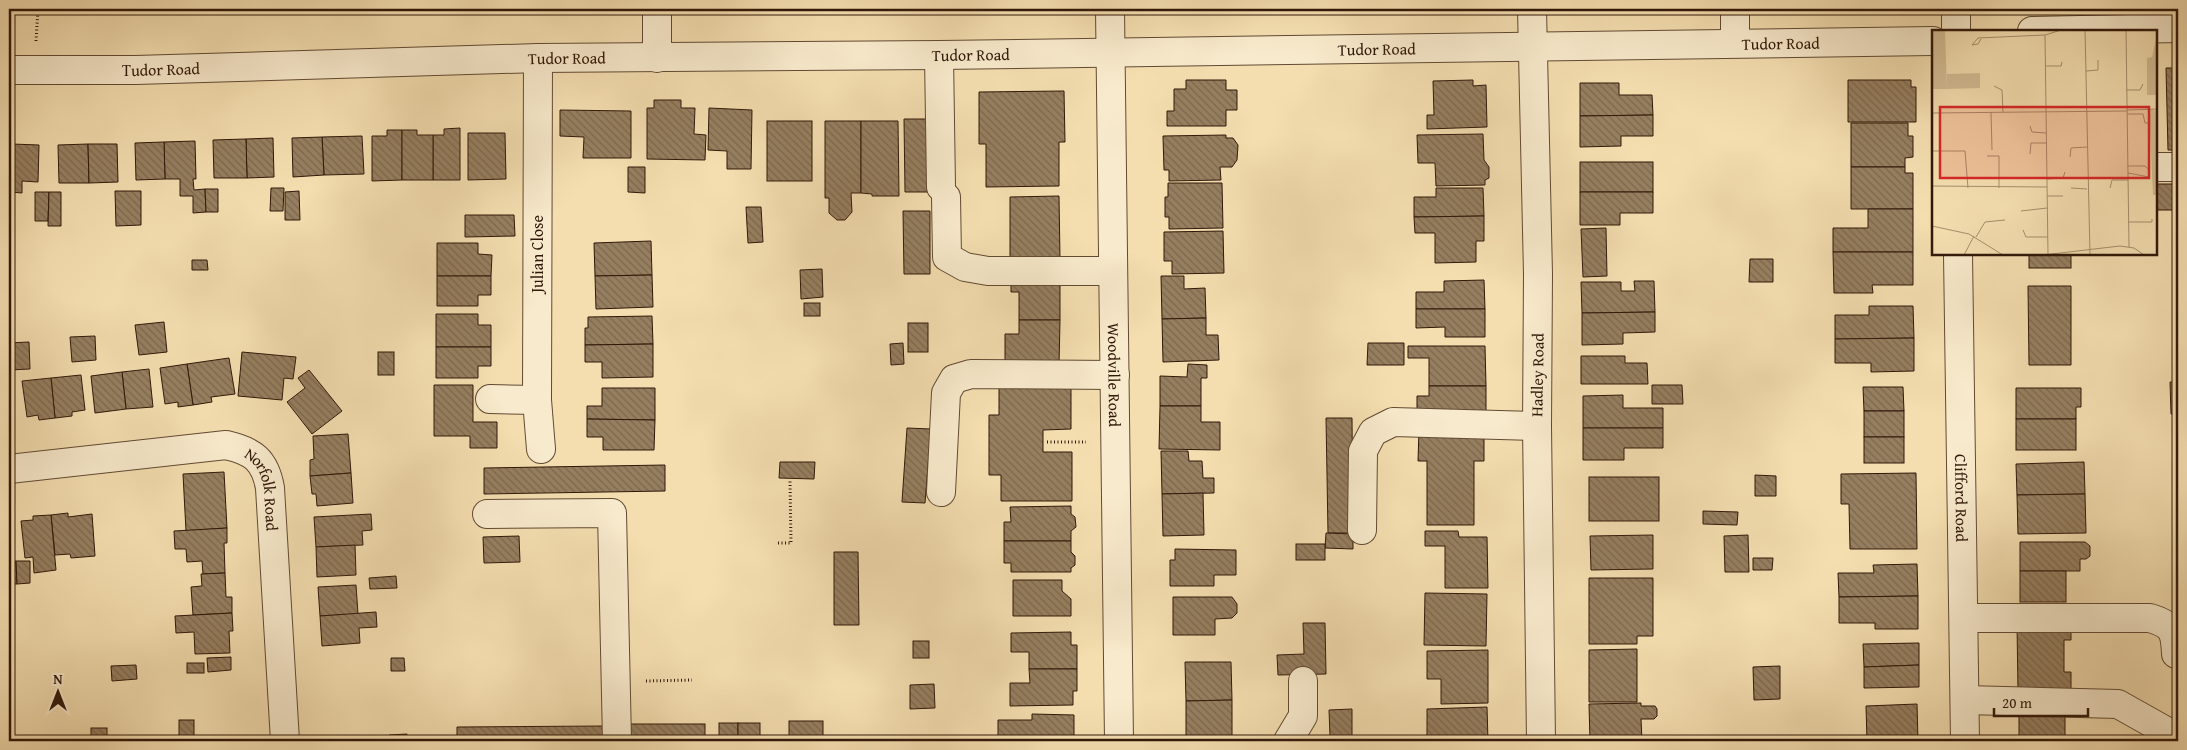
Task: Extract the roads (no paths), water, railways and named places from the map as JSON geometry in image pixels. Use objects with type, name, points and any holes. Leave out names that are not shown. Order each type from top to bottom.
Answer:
[{"type":"street","points":[[657,58],[658,9]]},
{"type":"street","name":"Woodville Road","points":[[1110,9],[1119,741]]},
{"type":"street","name":"Hadley Road","points":[[1532,9],[1538,274],[1537,426],[1541,741]]},
{"type":"street","points":[[1735,9],[1735,43]]},
{"type":"street","points":[[1956,9],[1956,30]]},
{"type":"street","points":[[2081,30],[2178,28]]},
{"type":"street","name":"Tudor Road","points":[[9,70],[135,70],[538,58],[939,55],[1932,41]]},
{"type":"street","points":[[939,55],[946,256],[966,266],[988,271],[1113,271]]},
{"type":"street","name":"Julian Close","points":[[538,58],[537,400],[541,449]]},
{"type":"street","points":[[2157,167],[2178,167]]},
{"type":"street","name":"Clifford Road","points":[[1958,255],[1965,741]]},
{"type":"street","points":[[941,492],[946,393],[954,379],[971,374],[1115,375]]},
{"type":"street","points":[[490,399],[537,400]]},
{"type":"street","points":[[1362,530],[1362,451],[1373,432],[1393,422],[1537,426]]},
{"type":"street","name":"Norfolk Road","points":[[9,469],[226,445],[245,449],[260,461],[267,474],[270,488],[285,741]]},
{"type":"street","points":[[487,514],[612,513],[617,741]]},
{"type":"street","points":[[1964,618],[2150,618],[2166,623],[2175,637],[2176,654]]},
{"type":"street","points":[[1288,741],[1303,716],[1304,681]]},
{"type":"street","points":[[1965,700],[2118,704],[2166,731],[2178,734]]}]
